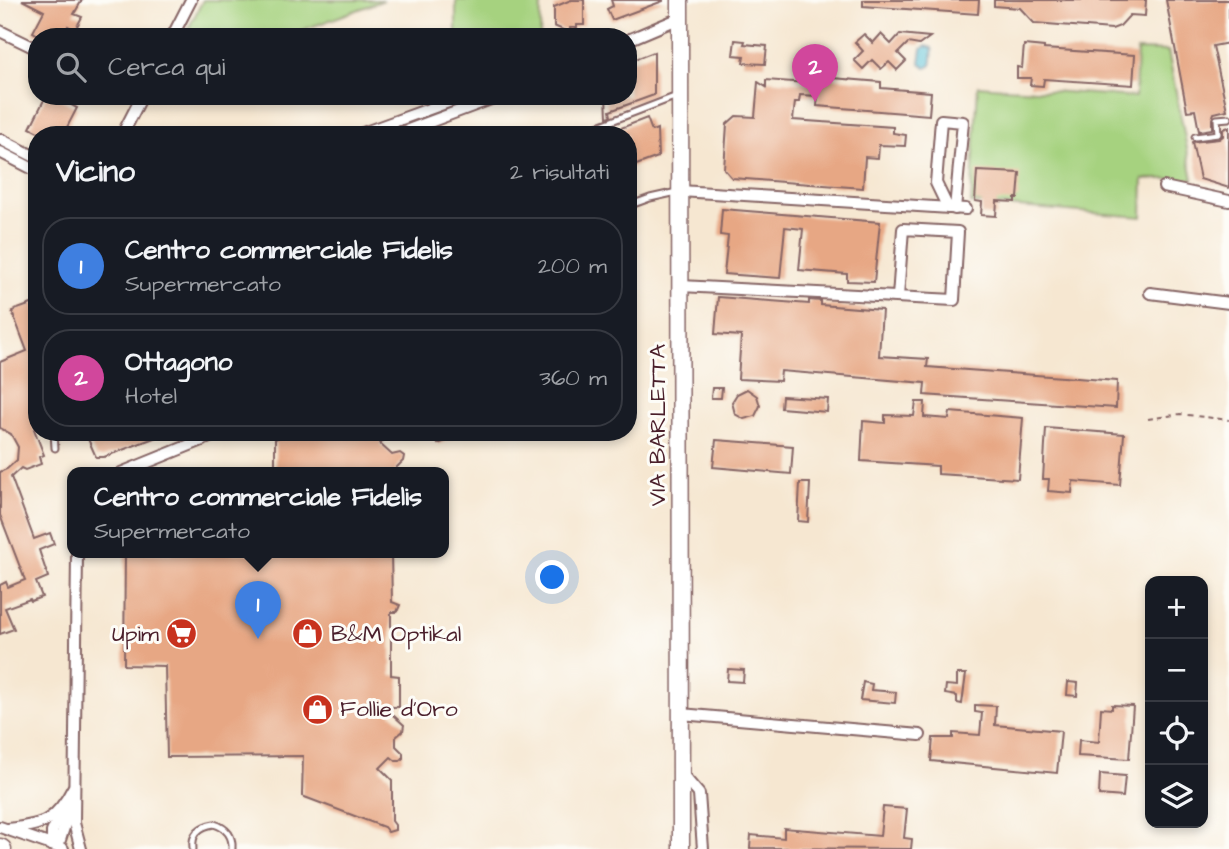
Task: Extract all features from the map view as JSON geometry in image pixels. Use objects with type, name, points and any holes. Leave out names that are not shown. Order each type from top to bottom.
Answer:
[{"type":"main road","name":"VIA BARLETTA","points":[[680,0],[681,849]]},
{"type":"street","points":[[177,28],[191,0]]},
{"type":"street","points":[[637,35],[680,18]]},
{"type":"street","points":[[0,31],[28,45]]},
{"type":"street","points":[[126,126],[135,105]]},
{"type":"street","points":[[382,126],[439,105]]},
{"type":"street","points":[[419,126],[475,105]]},
{"type":"street","points":[[941,120],[963,122],[956,209],[936,183],[941,120]]},
{"type":"street","points":[[0,139],[28,153]]},
{"type":"street","points":[[0,152],[28,166]]},
{"type":"street","points":[[1164,187],[1229,201]]},
{"type":"street","points":[[680,191],[956,209]]},
{"type":"street","points":[[681,286],[954,300],[958,232],[903,229],[898,297]]},
{"type":"street","points":[[1150,293],[1229,303]]},
{"type":"street","points":[[136,467],[200,441]]},
{"type":"street","points":[[76,558],[74,823],[81,849]]},
{"type":"street","points":[[681,714],[920,735]]},
{"type":"street","points":[[681,773],[699,794],[702,849]]},
{"type":"street","points":[[57,847],[52,832],[75,786]]},
{"type":"street","points":[[57,847],[75,786]]},
{"type":"street","points":[[4,828],[35,826],[49,820],[64,806]]},
{"type":"street","points":[[4,828],[57,847]]},
{"type":"lane","points":[[598,126],[680,95]]},
{"type":"lane","points":[[1195,137],[1218,134],[1217,119],[1229,118]]},
{"type":"lane","points":[[637,203],[680,191]]},
{"type":"lane","points":[[55,441],[55,448]]},
{"type":"lane","points":[[192,849],[194,835],[200,829],[214,824],[228,832],[232,839],[232,849]]},
{"type":"path","points":[[1148,419],[1180,414],[1229,420]]},
{"type":"green space","points":[[203,0],[384,0],[308,28],[189,28]]},
{"type":"green space","points":[[456,0],[541,0],[540,28],[456,28]]},
{"type":"green space","points":[[1137,50],[1168,51],[1193,179],[1143,179],[1142,217],[971,203],[978,86],[1135,97]]},
{"type":"water","points":[[926,46],[932,48],[932,51],[931,65],[926,68],[920,63],[922,49]]},
{"type":"building","points":[[22,0],[82,0],[74,14],[82,17],[76,28],[35,28],[44,11]]},
{"type":"building","points":[[571,0],[584,0],[584,25],[577,25],[577,28],[554,26],[554,7]]},
{"type":"building","points":[[611,0],[663,1],[612,20],[607,9],[613,6]]},
{"type":"building","points":[[863,0],[979,0],[978,14],[863,6]]},
{"type":"building","points":[[994,0],[1146,0],[1145,16],[1130,15],[1120,26],[1112,29],[1034,23],[1020,8],[994,6]]},
{"type":"building","points":[[1166,0],[1229,0],[1229,43],[1213,46],[1227,110],[1214,113],[1212,129],[1199,131],[1195,110],[1187,111]]},
{"type":"building","points":[[864,34],[873,43],[881,34],[891,44],[900,34],[930,37],[919,45],[908,43],[898,53],[906,61],[897,70],[889,62],[881,69],[872,60],[863,69],[854,60],[863,51],[855,42]]},
{"type":"building","points":[[735,40],[745,41],[744,44],[767,46],[765,64],[743,63],[744,56],[733,55]]},
{"type":"building","points":[[1024,45],[1044,49],[1135,55],[1133,85],[1044,79],[1043,86],[1030,85],[1031,78],[1017,78],[1017,67],[1022,68]]},
{"type":"building","points":[[654,52],[654,95],[637,101],[637,59]]},
{"type":"building","points":[[820,77],[881,82],[881,88],[931,92],[929,115],[817,106],[818,96],[800,95],[799,102],[795,102],[793,120],[893,127],[893,133],[906,135],[905,146],[879,145],[878,158],[865,157],[863,188],[732,178],[724,169],[727,124],[736,116],[755,117],[758,82],[766,87],[766,80],[807,83],[819,82]]},
{"type":"building","points":[[42,105],[72,105],[77,108],[68,126],[31,126]]},
{"type":"building","points":[[606,105],[626,105],[610,111],[611,116],[607,117]]},
{"type":"building","points":[[647,118],[652,131],[657,129],[658,157],[637,165],[637,126],[626,126]]},
{"type":"building","points":[[1229,127],[1229,188],[1200,179],[1192,142],[1219,139],[1223,136],[1223,129]]},
{"type":"building","points":[[977,171],[1020,173],[1018,198],[1015,198],[1015,202],[997,201],[996,216],[981,215],[982,202],[975,201]]},
{"type":"building","points":[[722,209],[880,222],[874,282],[847,281],[847,274],[799,270],[803,229],[785,227],[780,278],[724,274],[728,236],[720,235]]},
{"type":"building","points":[[718,297],[809,304],[809,300],[821,301],[821,305],[882,310],[879,356],[928,359],[927,367],[1117,381],[1116,408],[924,395],[925,383],[781,371],[780,381],[738,379],[741,336],[715,334]]},
{"type":"building","points":[[28,305],[28,441],[39,441],[44,455],[39,457],[41,464],[25,470],[21,468],[11,477],[34,539],[50,533],[54,544],[39,550],[48,577],[36,582],[42,597],[5,608],[14,629],[0,634],[0,585],[6,582],[8,587],[25,580],[0,515],[0,472],[17,460],[18,447],[11,434],[0,428],[0,362],[27,351],[12,311]]},
{"type":"building","points":[[712,388],[722,388],[721,398],[711,398]]},
{"type":"building","points":[[747,389],[757,396],[760,406],[755,416],[744,419],[735,414],[732,402],[737,394]]},
{"type":"building","points":[[782,396],[828,399],[827,412],[781,408]]},
{"type":"building","points":[[916,402],[925,402],[924,417],[949,419],[950,412],[1023,418],[1018,479],[938,474],[938,466],[861,461],[863,421],[885,423],[885,415],[914,416]]},
{"type":"building","points":[[1046,428],[1124,434],[1120,485],[1073,481],[1072,493],[1048,491],[1049,479],[1043,479]]},
{"type":"building","points":[[716,440],[793,446],[791,474],[713,467]]},
{"type":"building","points":[[89,441],[146,441],[104,457],[96,457]]},
{"type":"building","points":[[275,441],[383,441],[380,444],[392,455],[400,453],[404,456],[397,467],[275,467]]},
{"type":"building","points":[[800,483],[810,483],[808,522],[798,521]]},
{"type":"building","points":[[125,558],[391,558],[392,602],[400,605],[397,612],[391,612],[391,675],[399,676],[399,707],[384,707],[404,725],[403,731],[396,737],[396,746],[403,753],[403,758],[396,761],[391,757],[380,768],[392,780],[392,821],[395,830],[388,832],[384,827],[302,796],[303,756],[167,757],[165,666],[124,665]]},
{"type":"building","points":[[728,669],[744,670],[743,682],[727,681]]},
{"type":"building","points":[[957,674],[966,674],[962,704],[957,703],[957,696],[945,694],[946,685],[957,686]]},
{"type":"building","points":[[863,682],[872,684],[871,690],[896,692],[895,703],[860,700]]},
{"type":"building","points":[[1068,682],[1078,683],[1077,696],[1067,695]]},
{"type":"building","points":[[975,705],[996,706],[995,725],[1061,731],[1057,773],[931,761],[933,738],[953,738],[953,733],[980,735],[982,713],[975,712]]},
{"type":"building","points":[[1112,705],[1133,706],[1129,759],[1078,756],[1079,740],[1099,742],[1101,708],[1112,709]]},
{"type":"building","points":[[1100,774],[1125,776],[1123,797],[1099,795]]},
{"type":"building","points":[[883,807],[907,809],[904,838],[912,839],[911,849],[750,848],[751,835],[784,838],[784,828],[880,836]]},
{"type":"place","name":"Ottagono","points":[[815,102]]},
{"type":"place","name":"Upim","points":[[182,634]]},
{"type":"place","name":"B&M Optikal","points":[[308,634]]},
{"type":"place","name":"Centro commerciale Fidelis","points":[[258,639]]},
{"type":"place","name":"Follie d'Oro","points":[[317,709]]}]
